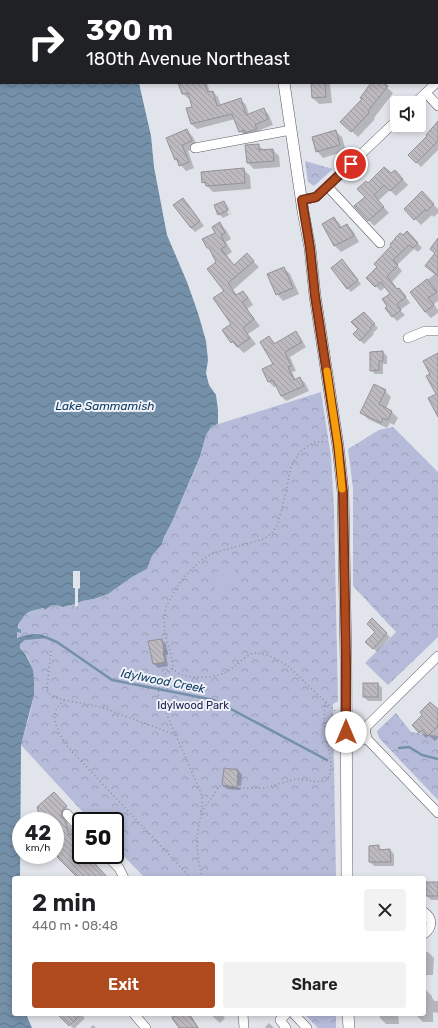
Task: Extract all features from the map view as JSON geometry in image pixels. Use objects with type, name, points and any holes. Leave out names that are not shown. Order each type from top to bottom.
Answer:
[{"type":"main road","points":[[284,84],[338,442],[343,492],[346,661],[347,876]]},
{"type":"main road","points":[[348,1016],[348,1028]]},
{"type":"street","points":[[423,96],[435,84]]},
{"type":"street","points":[[426,93],[438,106]]},
{"type":"street","points":[[302,200],[316,197],[390,127]]},
{"type":"street","points":[[195,148],[291,130]]},
{"type":"street","points":[[328,186],[380,243]]},
{"type":"street","points":[[408,338],[425,331],[438,331]]},
{"type":"street","points":[[365,728],[438,656]]},
{"type":"street","points":[[346,724],[354,723],[365,728]]},
{"type":"street","points":[[365,728],[367,740],[438,814]]},
{"type":"street","points":[[346,741],[367,740]]},
{"type":"street","points":[[67,814],[72,820]]},
{"type":"street","points":[[115,864],[123,876]]},
{"type":"street","points":[[426,914],[435,923],[426,932]]},
{"type":"street","points":[[136,1016],[146,1028]]},
{"type":"street","points":[[243,1016],[244,1028]]},
{"type":"street","points":[[284,1016],[280,1020],[286,1028]]},
{"type":"street","points":[[296,1016],[307,1028]]},
{"type":"path","points":[[202,876],[198,857],[197,839],[203,802],[201,793],[158,694],[161,679],[164,674],[171,671],[173,666],[165,635],[164,618],[166,607],[177,587],[196,564],[213,553],[264,539],[272,533],[278,524],[291,466],[300,452],[315,442],[338,442]]},
{"type":"path","points":[[51,651],[47,689],[48,693],[54,697],[64,700],[101,707],[176,735]]},
{"type":"path","points":[[172,668],[181,674],[194,677],[212,677],[220,675],[234,667],[248,656],[257,653],[283,662],[338,713]]},
{"type":"path","points":[[64,700],[55,710],[55,717],[56,726],[67,746],[189,876]]},
{"type":"path","points":[[201,813],[219,786],[236,788],[264,788],[296,779],[320,782],[327,780],[330,774],[331,763],[324,721],[326,702]]},
{"type":"path","points":[[0,752],[17,771]]},
{"type":"path","points":[[0,783],[7,791],[21,792]]},
{"type":"path","points":[[0,871],[12,880]]},
{"type":"path","points":[[0,933],[12,944]]},
{"type":"path","points":[[0,994],[12,1007]]},
{"type":"path","points":[[21,1016],[32,1028]]},
{"type":"green space","points":[[305,161],[333,169],[314,186],[308,182]]},
{"type":"green space","name":"Idylwood Park","points":[[321,392],[331,457],[334,510],[338,701],[333,704],[336,876],[143,876],[124,856],[124,812],[83,812],[21,745],[33,698],[34,678],[30,662],[18,642],[17,632],[21,633],[19,623],[26,614],[43,608],[45,610],[56,605],[63,607],[108,594],[132,577],[147,569],[152,556],[162,544],[172,522],[200,458],[206,435],[212,426]]},
{"type":"green space","points":[[393,427],[438,472],[438,637],[388,685],[365,663],[396,632],[353,586],[353,488],[348,449],[379,430]]},
{"type":"green space","points":[[230,562],[239,576],[217,592],[208,578]]},
{"type":"green space","points":[[396,713],[411,732],[438,736],[438,800],[379,738],[377,731]]},
{"type":"green space","points":[[306,1016],[336,1016],[336,1028],[318,1028]]},
{"type":"water","name":"Lake Sammamish","points":[[0,84],[139,84],[151,136],[154,167],[167,235],[187,282],[206,341],[208,360],[206,373],[209,385],[216,395],[218,424],[212,426],[206,435],[200,457],[172,522],[162,544],[152,556],[147,569],[132,577],[108,594],[63,607],[56,605],[45,610],[43,608],[31,611],[24,616],[18,624],[18,628],[21,630],[21,633],[17,632],[17,638],[37,634],[48,638],[25,640],[20,644],[20,648],[24,652],[33,670],[34,695],[21,745],[20,812],[12,812],[12,864],[20,864],[20,876],[12,876],[12,1016],[27,1016],[32,1028],[0,1028]]},
{"type":"pier","points":[[73,571],[80,571],[78,606],[75,607],[75,588],[73,588]]},
{"type":"building","points":[[178,84],[204,84],[208,92],[213,91],[217,106],[241,98],[246,115],[264,108],[268,119],[255,125],[257,129],[244,133],[244,130],[239,132],[232,114],[191,124],[186,108],[192,107],[188,93],[182,94]]},
{"type":"building","points":[[311,84],[325,84],[326,97],[312,98]]},
{"type":"building","points":[[370,84],[385,84],[388,86],[368,111],[369,113],[351,132],[340,122],[362,99],[360,98]]},
{"type":"building","points":[[438,121],[438,141],[416,163],[408,155],[427,136],[426,135]]},
{"type":"building","points":[[187,129],[192,141],[182,145],[189,162],[179,166],[166,138]]},
{"type":"building","points":[[336,130],[340,145],[316,152],[312,137]]},
{"type":"building","points":[[259,144],[259,150],[273,149],[274,161],[247,163],[245,145]]},
{"type":"building","points":[[384,167],[391,173],[395,170],[403,179],[390,191],[384,185],[374,195],[384,207],[368,221],[354,206],[365,197],[357,189],[366,181],[368,183]]},
{"type":"building","points":[[244,168],[245,183],[206,186],[205,182],[202,183],[201,172]]},
{"type":"building","points":[[422,191],[434,204],[414,220],[404,209]]},
{"type":"building","points":[[183,198],[200,221],[191,228],[173,205]]},
{"type":"building","points":[[224,201],[228,210],[218,215],[214,205]]},
{"type":"building","points":[[334,217],[340,228],[347,224],[354,236],[334,246],[322,224]]},
{"type":"building","points":[[220,222],[225,233],[221,235],[226,246],[221,249],[234,265],[247,253],[254,261],[228,283],[236,295],[243,291],[248,298],[242,302],[254,319],[243,328],[250,338],[237,347],[233,341],[231,343],[222,330],[231,324],[213,298],[224,291],[207,269],[216,262],[209,248],[207,248],[202,239],[215,233],[212,227]]},
{"type":"building","points":[[407,231],[418,243],[413,248],[409,245],[393,260],[398,265],[387,276],[397,289],[399,288],[406,297],[397,304],[401,310],[392,317],[385,308],[387,306],[382,299],[390,294],[381,282],[375,287],[366,278],[377,267],[374,264],[391,246],[390,244],[395,238],[400,233],[403,235]]},
{"type":"building","points":[[438,238],[438,276],[425,266],[435,253],[430,249]]},
{"type":"building","points":[[342,259],[358,280],[347,289],[331,268]]},
{"type":"building","points":[[284,267],[293,288],[276,295],[267,274]]},
{"type":"building","points":[[427,279],[437,292],[428,298],[434,305],[425,312],[410,292]]},
{"type":"building","points":[[364,312],[375,324],[360,341],[353,334],[358,329],[351,322]]},
{"type":"building","points":[[296,331],[302,342],[285,352],[291,366],[288,367],[294,380],[300,377],[304,386],[281,396],[273,380],[268,382],[262,369],[273,364],[260,342],[269,336],[274,344]]},
{"type":"building","points":[[383,351],[383,361],[379,361],[379,370],[370,371],[370,352]]},
{"type":"building","points":[[438,353],[438,417],[428,398],[436,394],[426,376],[430,374],[423,361]]},
{"type":"building","points":[[374,384],[386,390],[379,404],[392,411],[388,420],[383,418],[381,423],[360,413]]},
{"type":"building","points":[[372,618],[387,633],[373,649],[365,642],[375,632],[367,624]]},
{"type":"building","points":[[162,639],[165,662],[153,664],[148,641]]},
{"type":"building","points":[[363,683],[378,683],[378,697],[363,697]]},
{"type":"building","points":[[430,702],[438,709],[438,726],[428,736],[422,730],[419,733],[412,725],[422,715],[420,712]]},
{"type":"building","points":[[224,768],[238,770],[237,787],[222,785]]},
{"type":"building","points":[[54,792],[67,806],[62,812],[38,812],[37,807]]},
{"type":"building","points":[[64,820],[69,835],[72,834],[72,864],[95,864],[106,876],[76,876],[64,864]]},
{"type":"building","points":[[379,845],[379,850],[390,849],[391,862],[369,862],[369,846]]},
{"type":"building","points":[[426,882],[438,882],[438,896],[426,896]]},
{"type":"building","points":[[59,1016],[79,1016],[69,1026]]},
{"type":"building","points":[[175,1016],[190,1016],[198,1028],[179,1028],[172,1018]]},
{"type":"waterway","name":"Idylwood Creek","points":[[45,637],[57,642],[112,680],[214,700],[327,760]]},
{"type":"waterway","name":"Idylwood Creek","points":[[399,748],[409,747],[422,755],[438,759]]},
{"type":"slow traffic","points":[[327,371],[338,446],[342,489]]},
{"type":"route","points":[[346,732],[343,492],[338,446],[302,200],[316,197],[351,164]]}]
